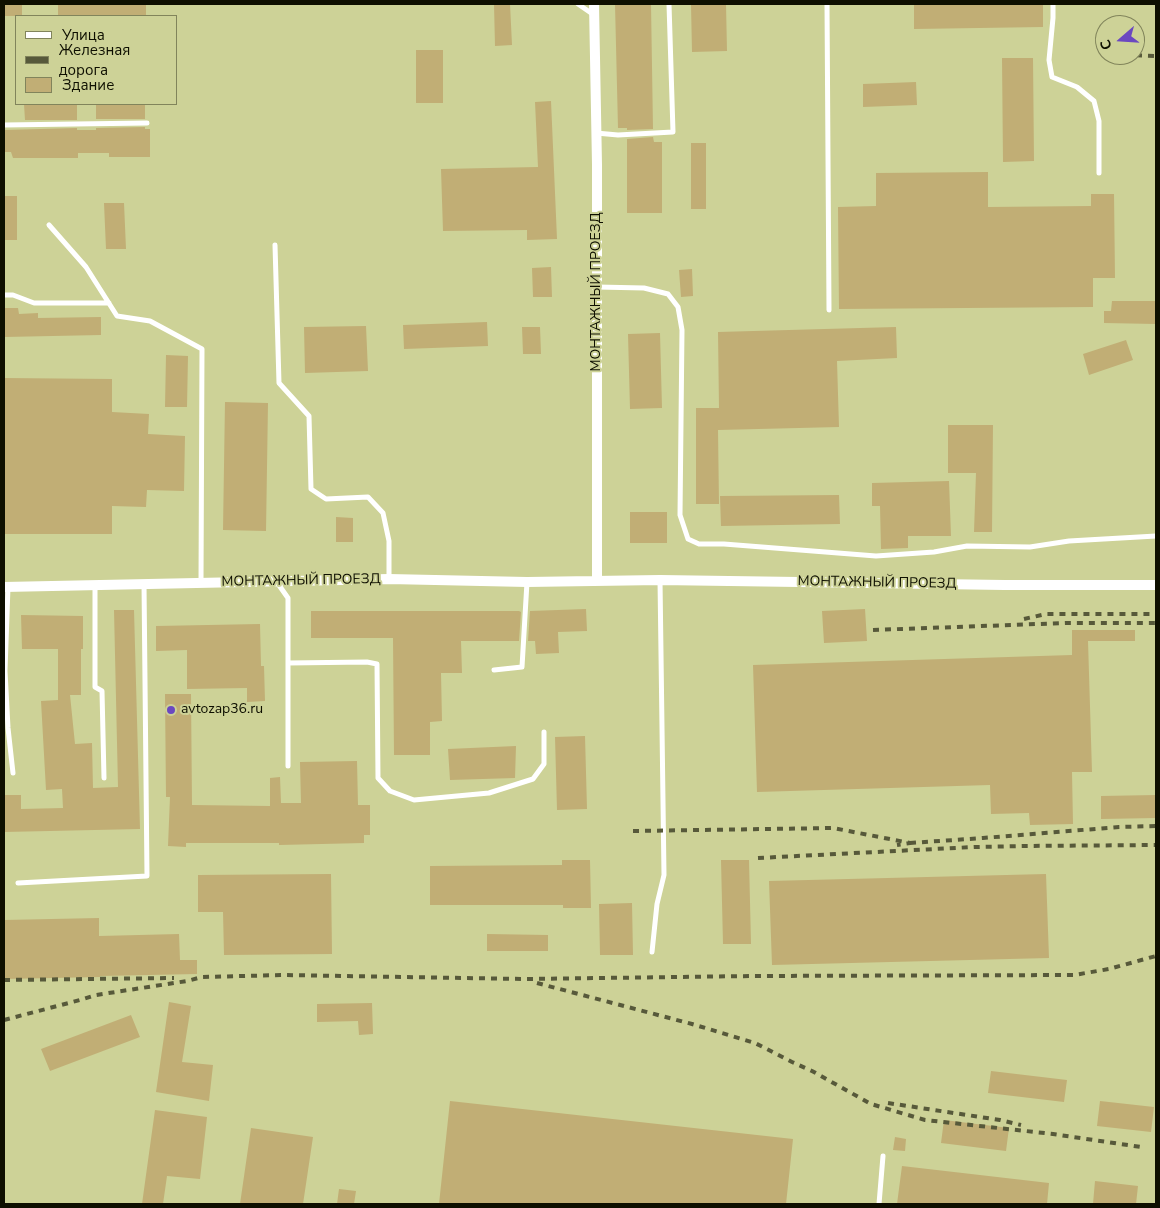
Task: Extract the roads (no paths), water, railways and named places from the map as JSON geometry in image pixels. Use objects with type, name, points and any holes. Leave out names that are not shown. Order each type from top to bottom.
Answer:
[{"type":"street","name":"МОНТАЖНЫЙ ПРОЕЗД","points":[[594,4],[598,580]]},
{"type":"street","name":"МОНТАЖНЫЙ ПРОЕЗД","points":[[6,587],[389,579],[527,582],[660,580],[1005,585],[1156,584]]},
{"type":"lane","points":[[578,4],[594,15]]},
{"type":"lane","points":[[596,133],[618,135],[673,132],[670,4]]},
{"type":"lane","points":[[827,4],[829,310]]},
{"type":"lane","points":[[1053,4],[1049,60],[1052,77],[1077,87],[1094,101],[1099,121],[1099,173]]},
{"type":"lane","points":[[4,125],[147,123]]},
{"type":"lane","points":[[49,225],[86,267],[117,316],[150,321],[202,349],[201,582]]},
{"type":"lane","points":[[275,245],[279,383],[309,416],[311,489],[326,499],[368,498],[383,513],[389,541],[389,579]]},
{"type":"lane","points":[[597,287],[644,288],[668,294],[678,307],[682,330],[680,515],[688,539],[699,544],[724,544],[876,556],[934,552],[967,546],[1030,547],[1069,540],[1156,536]]},
{"type":"lane","points":[[4,295],[13,294],[34,303],[108,303]]},
{"type":"lane","points":[[652,952],[657,904],[664,876],[660,580]]},
{"type":"lane","points":[[275,581],[288,598],[288,766]]},
{"type":"lane","points":[[494,670],[522,667],[527,582]]},
{"type":"lane","points":[[95,584],[95,687],[102,691],[104,778]]},
{"type":"lane","points":[[18,882],[148,876],[144,584]]},
{"type":"lane","points":[[6,587],[8,728],[13,773]]},
{"type":"lane","points":[[288,663],[367,662],[377,664],[378,778],[390,791],[414,800],[488,793],[533,779],[544,764],[544,732]]},
{"type":"lane","points":[[879,1204],[883,1156]]},
{"type":"railway","points":[[1145,56],[1156,56]]},
{"type":"railway","points":[[1024,619],[1046,614],[1156,614]]},
{"type":"railway","points":[[873,630],[1065,623],[1156,623]]},
{"type":"railway","points":[[910,843],[1119,827],[1156,826]]},
{"type":"railway","points":[[633,831],[833,828],[910,843],[897,845]]},
{"type":"railway","points":[[758,858],[974,847],[1156,845]]},
{"type":"railway","points":[[4,1020],[96,995],[202,977],[284,975],[525,979],[1074,975],[1109,969],[1156,956]]},
{"type":"railway","points":[[4,980],[174,978]]},
{"type":"railway","points":[[537,983],[692,1024],[755,1043],[812,1071],[871,1104],[925,1120],[1053,1134],[1141,1147]]},
{"type":"railway","points":[[888,1103],[1000,1120],[1021,1125]]},
{"type":"place","name":"avtozap36.ru","points":[[171,710]]}]
